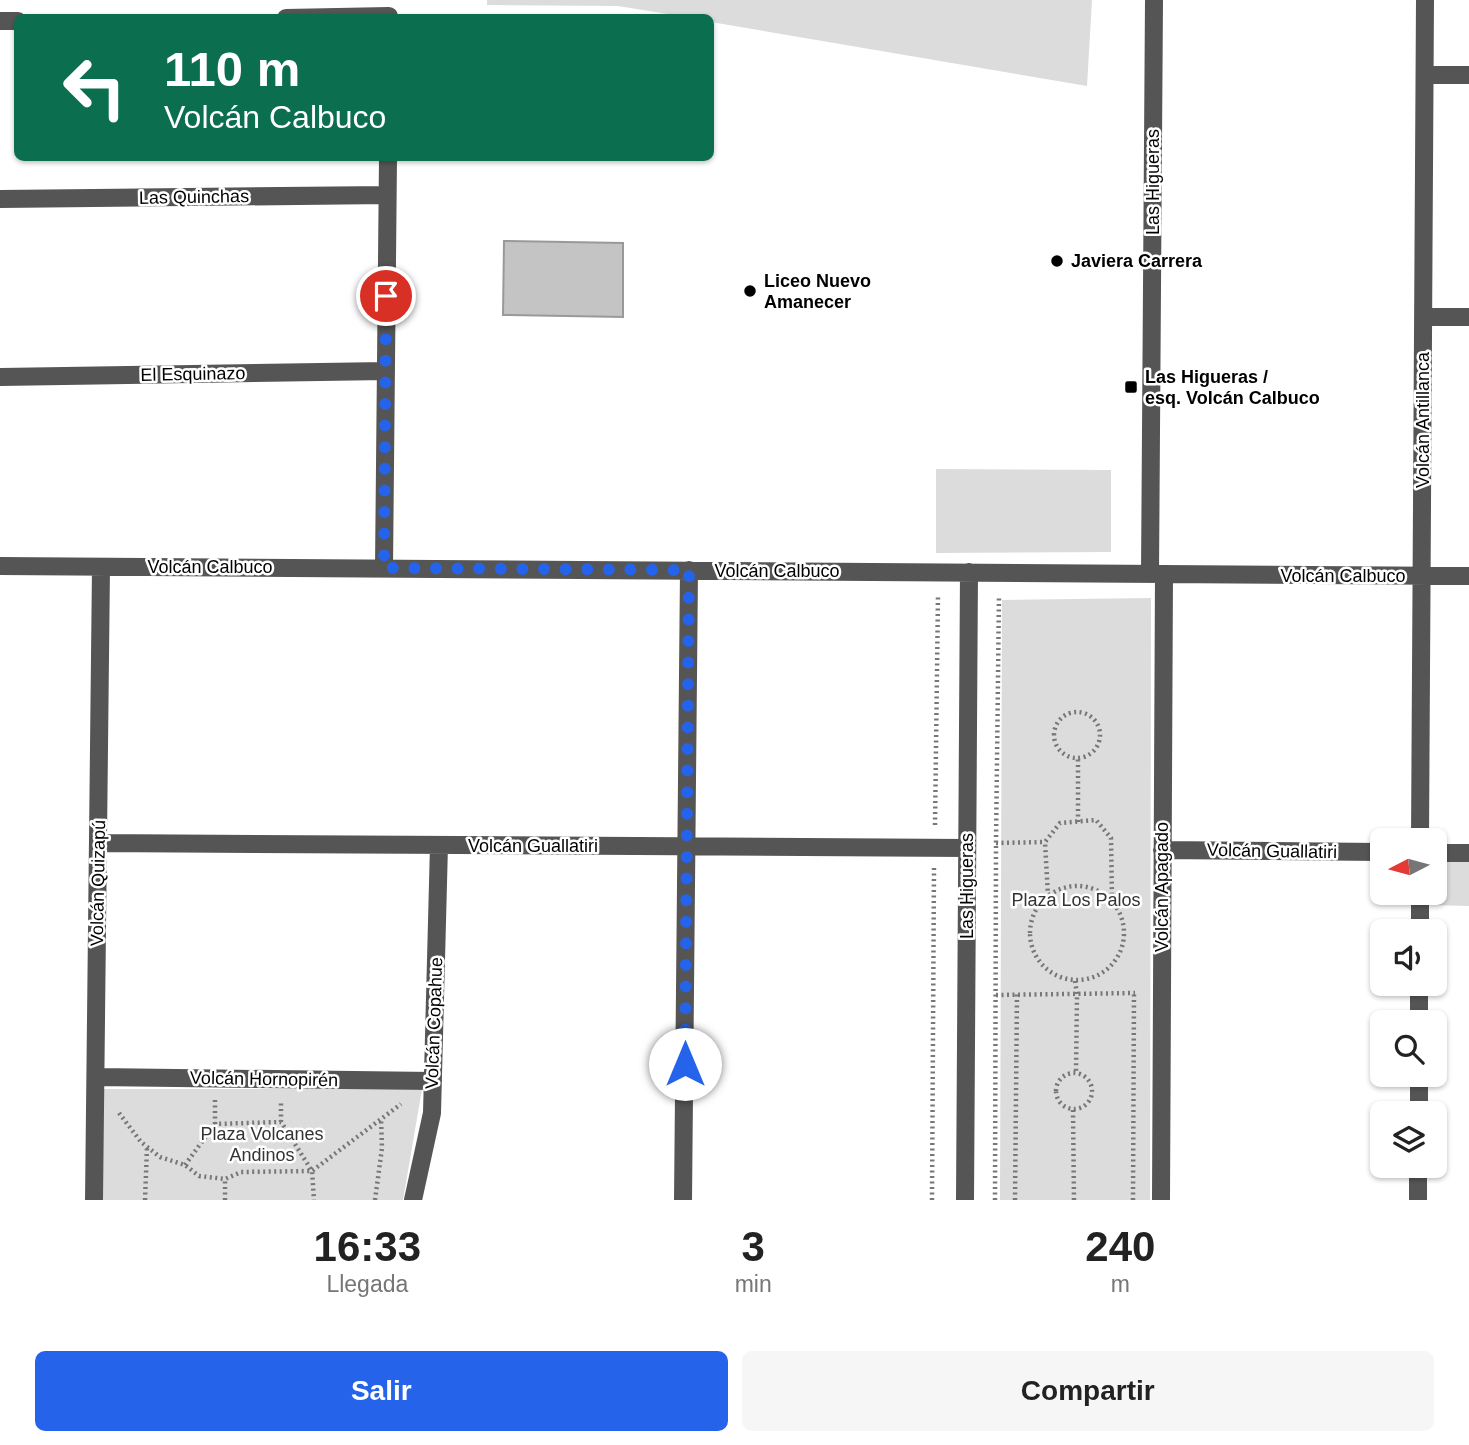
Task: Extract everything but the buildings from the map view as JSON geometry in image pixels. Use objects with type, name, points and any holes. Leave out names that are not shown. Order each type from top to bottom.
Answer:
[{"type":"street","name":"Las Higueras","points":[[1154,0],[1157,574]]},
{"type":"street","name":"Volcán Antillanca","points":[[1420,828],[1425,0]]},
{"type":"street","points":[[1425,75],[1469,75]]},
{"type":"street","points":[[384,568],[388,161]]},
{"type":"street","name":"Las Quinchas","points":[[0,199],[387,195]]},
{"type":"street","points":[[1423,317],[1469,317]]},
{"type":"street","name":"El Esquinazo","points":[[0,377],[386,371]]},
{"type":"street","name":"Volcán Calbuco","points":[[0,566],[1469,576]]},
{"type":"street","name":"Volcán Quizapú","points":[[94,1200],[101,567]]},
{"type":"street","points":[[683,1200],[689,570]]},
{"type":"street","name":"Las Higueras","points":[[965,1200],[969,572]]},
{"type":"street","name":"Volcán Apagado","points":[[1157,574],[1162,850],[1161,1200]]},
{"type":"street","name":"Volcán Guallatiri","points":[[98,843],[967,848]]},
{"type":"street","name":"Volcán Copahue","points":[[413,1200],[432,1113],[439,845]]},
{"type":"street","name":"Volcán Guallatiri","points":[[1162,850],[1370,852]]},
{"type":"street","points":[[1447,853],[1469,853]]},
{"type":"street","name":"Volcán Hornopirén","points":[[96,1077],[433,1081]]},
{"type":"street","points":[[1418,1178],[1418,1200]]},
{"type":"path","points":[[932,1200],[938,572]]},
{"type":"path","points":[[995,1200],[999,572]]},
{"type":"path","points":[[1076,712],[1091,716],[1100,735],[1097,749],[1085,758],[1078,759],[1063,754],[1054,740],[1054,732],[1061,718],[1076,712]]},
{"type":"path","points":[[1078,759],[1078,822]]},
{"type":"path","points":[[1048,896],[1045,842],[1060,824],[1096,820],[1111,838],[1112,901]]},
{"type":"path","points":[[996,843],[1045,842]]},
{"type":"path","points":[[1074,886],[1088,887],[1101,892],[1112,901],[1121,914],[1125,930],[1123,946],[1117,960],[1105,972],[1091,979],[1075,981],[1049,971],[1038,961],[1032,948],[1032,919],[1038,906],[1048,896],[1074,886]]},
{"type":"path","points":[[1075,981],[1076,1073]]},
{"type":"path","points":[[1133,1200],[1134,993]]},
{"type":"path","points":[[996,995],[1162,993]]},
{"type":"path","points":[[1015,1200],[1017,994]]},
{"type":"path","points":[[1076,1073],[1087,1078],[1093,1089],[1090,1102],[1073,1110],[1062,1106],[1056,1090],[1057,1084],[1065,1075],[1076,1073]]},
{"type":"path","points":[[96,1077],[147,1147],[160,1157],[185,1165],[199,1176],[225,1179],[241,1172],[312,1171],[402,1103]]},
{"type":"path","points":[[1073,1110],[1073,1200]]},
{"type":"path","points":[[375,1200],[382,1148],[381,1118]]},
{"type":"path","points":[[185,1165],[215,1124],[281,1122],[312,1171],[314,1200]]},
{"type":"path","points":[[145,1200],[147,1147]]},
{"type":"path","points":[[225,1179],[225,1200]]},
{"type":"green space","points":[[487,0],[1092,0],[1087,86],[714,23],[714,14],[667,14],[618,6],[487,5]]},
{"type":"green space","points":[[936,469],[1111,470],[1111,552],[936,553]]},
{"type":"green space","name":"Plaza Los Palos","points":[[1151,598],[1150,1200],[1000,1200],[1002,600]]},
{"type":"green space","points":[[1447,862],[1469,862],[1469,906],[1430,905],[1447,905]]},
{"type":"green space","name":"Plaza Volcanes Andinos","points":[[103,1089],[422,1089],[403,1200],[101,1200]]},
{"type":"place","name":"Javiera Carrera","points":[[1057,261]]},
{"type":"place","name":"Liceo Nuevo Amanecer","points":[[750,291]]},
{"type":"place","name":"Las Higueras / esq. Volcán Calbuco","points":[[1131,387]]},
{"type":"route","points":[[386,296],[384,568],[689,570],[685,1064]]}]
